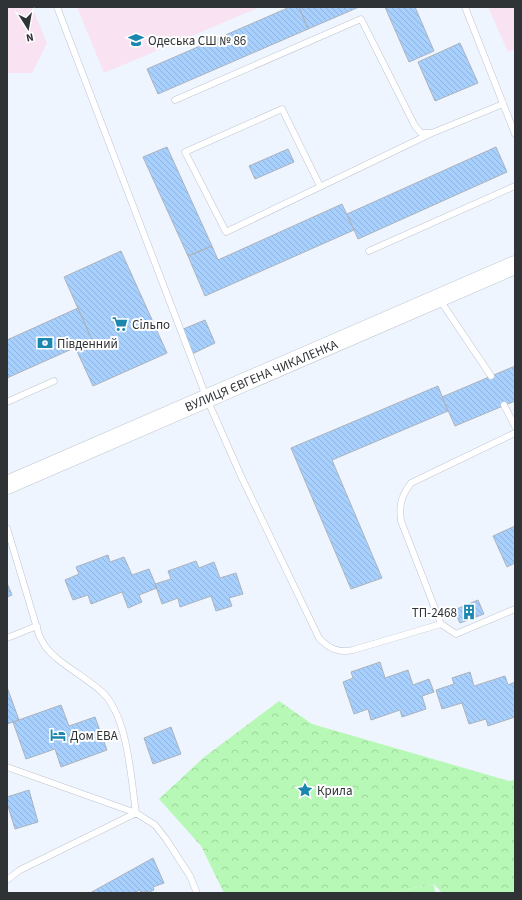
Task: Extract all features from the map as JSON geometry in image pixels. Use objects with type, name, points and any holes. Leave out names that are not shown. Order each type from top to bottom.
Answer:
[{"type":"main road","name":"ВУЛИЦЯ ЄВГЕНА ЧИКАЛЕНКА","points":[[7,485],[515,265]]},
{"type":"lane","points":[[57,7],[208,399],[251,497],[319,638],[334,650],[344,652],[441,624]]},
{"type":"lane","points":[[465,7],[515,134]]},
{"type":"lane","points":[[175,100],[361,19],[415,126],[421,133],[432,132]]},
{"type":"lane","points":[[320,186],[282,109],[185,152],[226,232],[432,132],[503,104]]},
{"type":"lane","points":[[368,251],[515,186]]},
{"type":"lane","points":[[439,298],[491,376]]},
{"type":"lane","points":[[7,402],[54,381]]},
{"type":"lane","points":[[504,405],[515,426]]},
{"type":"lane","points":[[515,433],[411,483],[403,495],[400,508],[401,521],[441,624],[456,634],[515,609]]},
{"type":"lane","points":[[7,528],[37,626],[45,646],[54,655],[103,693],[119,719],[125,738],[136,813]]},
{"type":"lane","points":[[7,638],[37,626]]},
{"type":"lane","points":[[7,767],[136,813],[155,825],[190,876],[197,893]]},
{"type":"lane","points":[[7,880],[20,870],[136,813]]},
{"type":"shaded area","points":[[7,7],[32,7],[47,43],[32,73],[7,73]]},
{"type":"shaded area","name":"Одеська СШ № 86","points":[[77,7],[260,7],[104,73]]},
{"type":"shaded area","points":[[488,7],[515,7],[515,49],[508,52]]},
{"type":"green space","points":[[279,701],[312,724],[509,781],[515,780],[515,893],[442,893],[434,884],[386,893],[224,893],[201,846],[159,799],[203,758]]},
{"type":"green space","points":[[434,884],[435,893],[386,893]]},
{"type":"building","points":[[290,7],[299,7],[308,29],[158,94],[147,69]]},
{"type":"building","points":[[299,7],[359,7],[308,29]]},
{"type":"building","points":[[385,7],[415,7],[434,51],[409,62]]},
{"type":"building","points":[[460,43],[478,83],[435,101],[418,62]]},
{"type":"building","points":[[167,147],[212,246],[188,256],[143,157]]},
{"type":"building","points":[[496,147],[507,172],[358,239],[347,214]]},
{"type":"building","points":[[288,149],[294,162],[255,179],[249,166]]},
{"type":"building","points":[[342,204],[354,230],[205,296],[188,256],[212,246],[218,260]]},
{"type":"building","name":"Сільпо","points":[[121,251],[167,353],[93,386],[75,347],[92,340],[64,277]]},
{"type":"building","points":[[78,308],[92,340],[7,378],[7,340]]},
{"type":"building","points":[[205,320],[215,343],[192,354],[181,330]]},
{"type":"building","points":[[515,366],[515,401],[455,426],[442,397]]},
{"type":"building","points":[[438,386],[448,411],[332,460],[382,578],[351,589],[291,448]]},
{"type":"building","points":[[515,526],[515,563],[507,567],[493,536]]},
{"type":"building","points":[[108,555],[110,562],[124,557],[132,575],[149,569],[157,588],[139,595],[142,602],[128,608],[122,592],[91,604],[88,595],[73,600],[65,580],[79,574],[76,567]]},
{"type":"building","points":[[196,561],[199,568],[214,562],[220,578],[236,573],[243,594],[229,598],[232,606],[216,611],[211,596],[180,607],[178,598],[162,604],[155,584],[171,579],[168,571]]},
{"type":"building","points":[[7,583],[12,595],[7,597]]},
{"type":"building","name":"ТП-2468","points":[[478,600],[484,614],[460,623],[454,610]]},
{"type":"building","points":[[380,662],[385,678],[408,670],[413,685],[429,679],[434,692],[422,696],[426,709],[402,717],[400,710],[371,720],[368,709],[354,714],[343,682],[353,678],[351,672]]},
{"type":"building","points":[[470,672],[474,686],[505,676],[508,685],[515,682],[515,717],[488,726],[486,719],[469,724],[462,703],[442,709],[436,690],[454,684],[452,678]]},
{"type":"building","points":[[7,687],[19,720],[7,724]]},
{"type":"building","points":[[61,705],[69,726],[95,717],[107,750],[61,767],[55,749],[26,759],[13,722]]},
{"type":"building","points":[[171,727],[181,754],[153,764],[144,738]]},
{"type":"building","points":[[29,790],[38,822],[15,829],[7,803],[7,797]]},
{"type":"building","points":[[153,858],[164,883],[153,887],[154,890],[147,893],[146,891],[141,893],[140,890],[133,893],[90,893]]},
{"type":"place","name":"Одеська СШ № 86","points":[[136,40]]},
{"type":"place","name":"Сільпо","points":[[120,324]]},
{"type":"place","name":"Південний","points":[[45,343]]},
{"type":"place","name":"ТП-2468","points":[[469,612]]},
{"type":"place","name":"Дом ЕВА","points":[[58,735]]},
{"type":"place","name":"Крила","points":[[305,790]]}]
